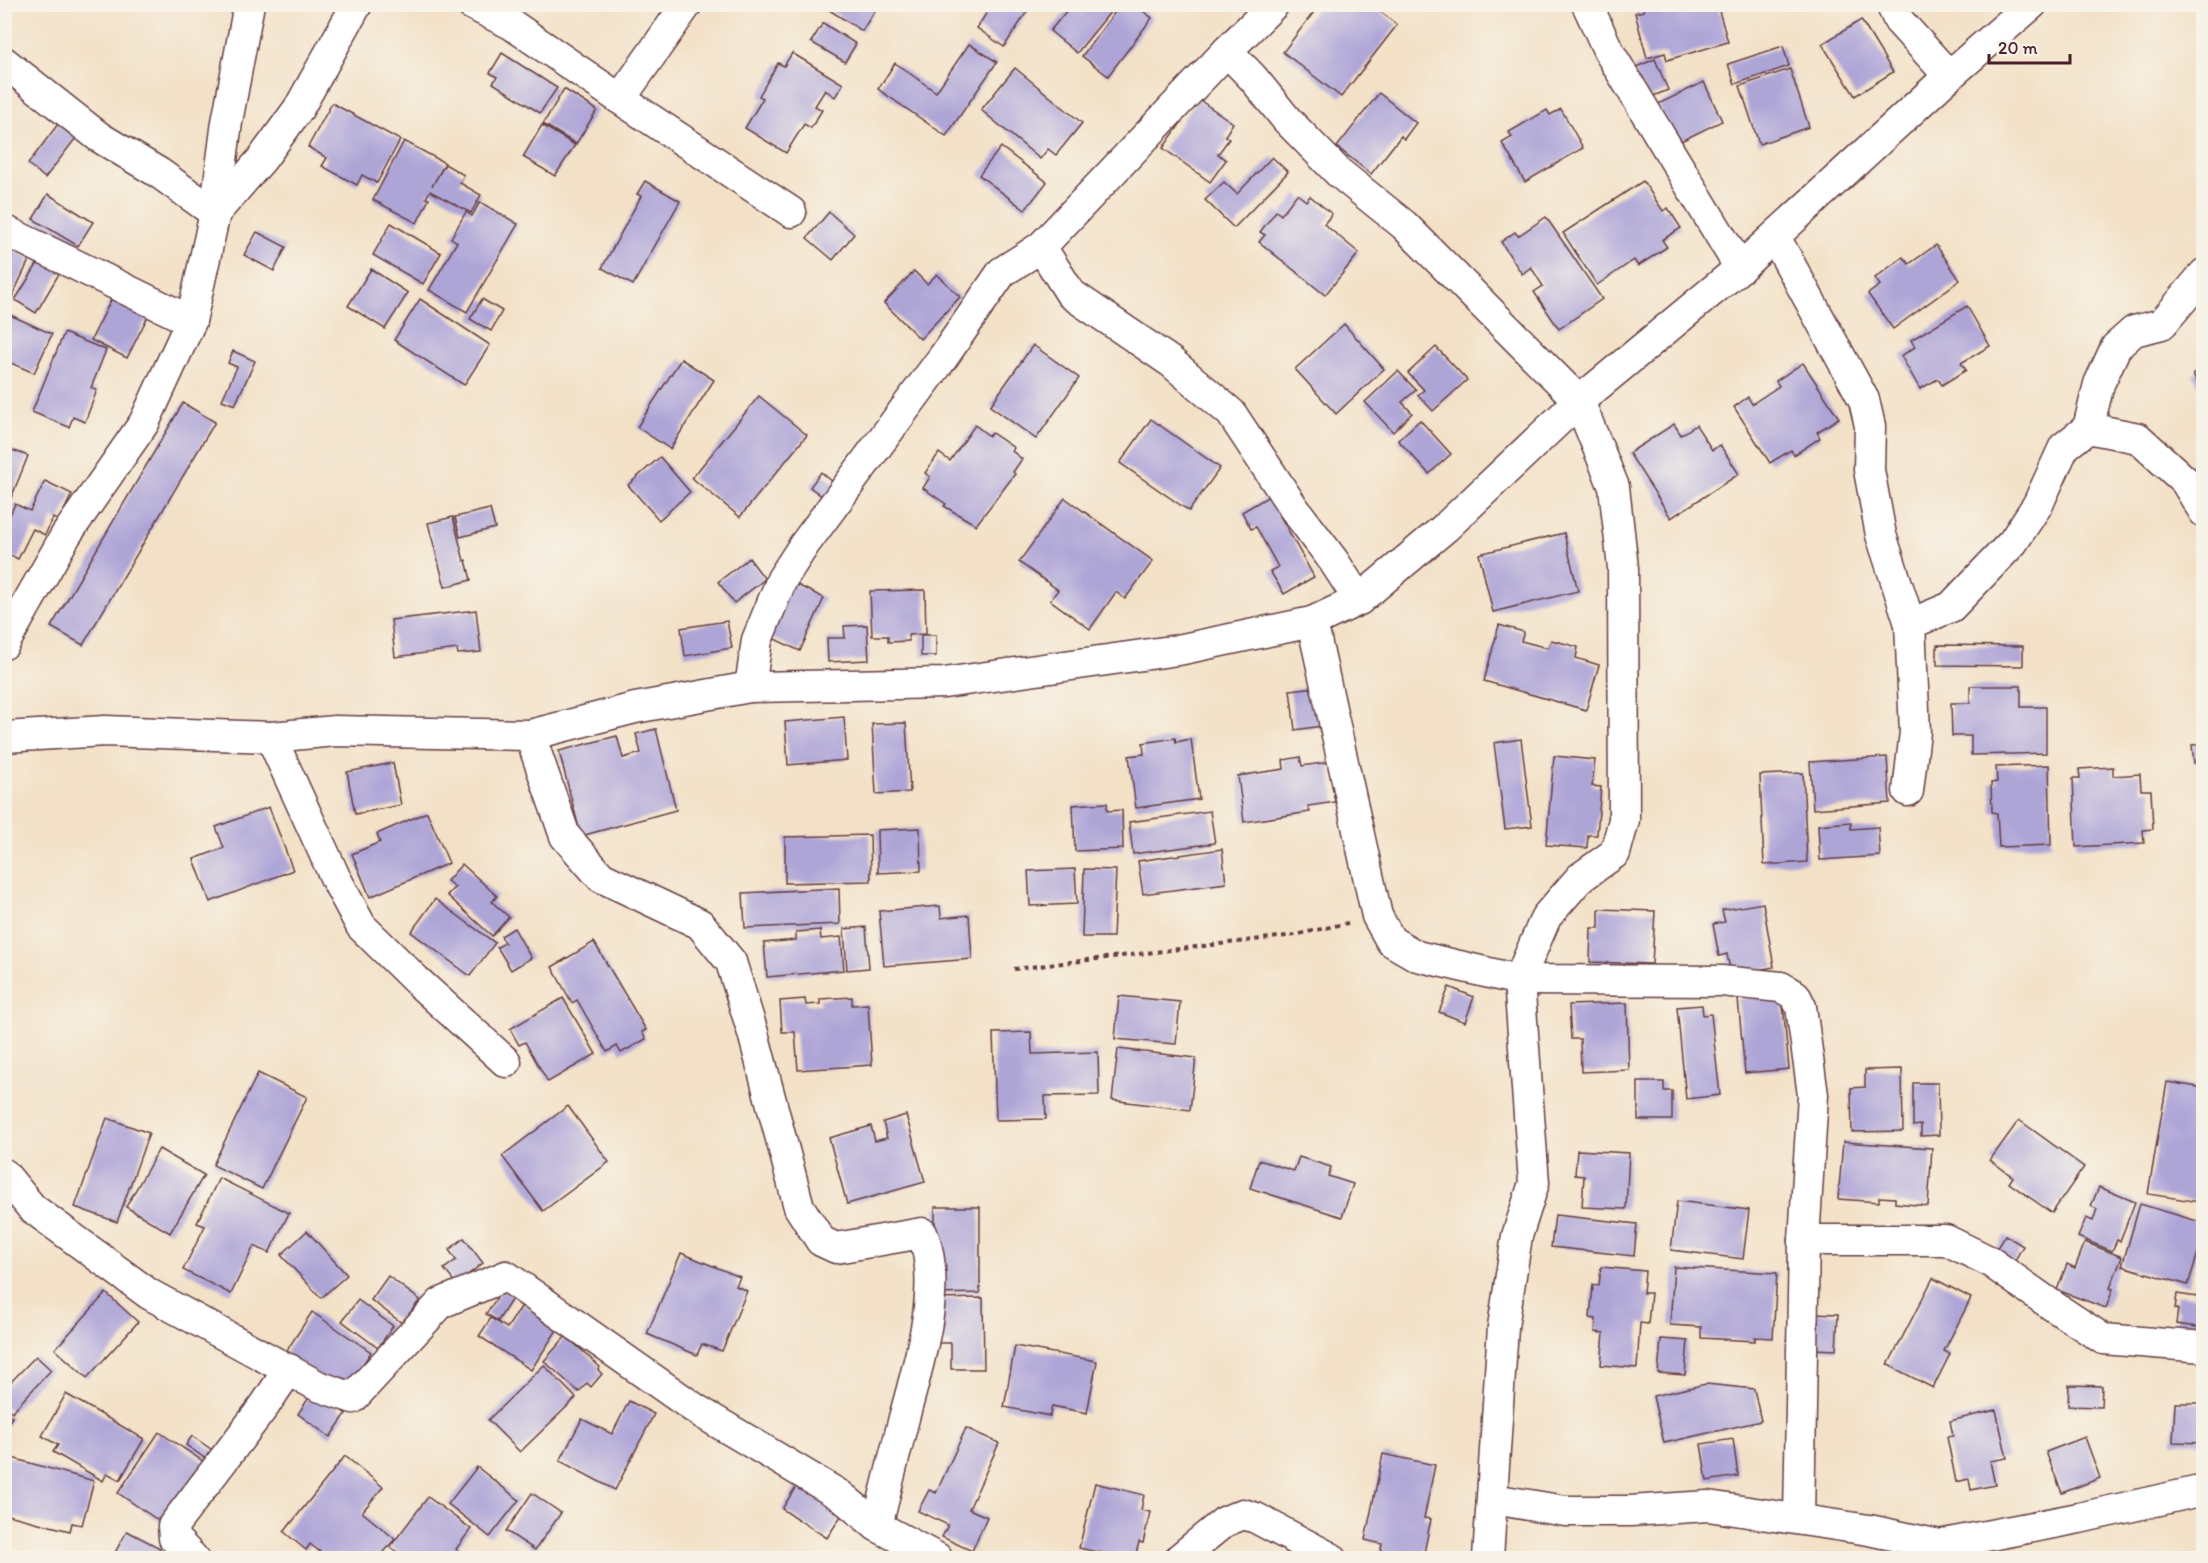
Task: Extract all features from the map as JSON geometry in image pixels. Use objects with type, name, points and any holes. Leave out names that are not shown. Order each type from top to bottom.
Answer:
[{"type":"street","points":[[4,644],[66,535],[144,423],[191,321],[215,213],[227,122],[249,4]]},
{"type":"street","points":[[215,213],[262,159],[299,108],[357,4]]},
{"type":"street","points":[[471,4],[511,24],[791,212]]},
{"type":"street","points":[[620,99],[687,4]]},
{"type":"street","points":[[750,687],[757,639],[782,579],[804,545],[944,356],[1002,272],[1041,247],[1274,4]]},
{"type":"street","points":[[1587,4],[1608,50],[1740,268]]},
{"type":"street","points":[[1891,4],[1899,21],[1949,76]]},
{"type":"street","points":[[4,737],[105,731],[271,737],[335,731],[530,735],[635,708],[750,687],[944,683],[1178,650],[1312,622],[1359,600],[1446,526],[1579,401],[1740,268],[1949,76],[2032,4]]},
{"type":"street","points":[[1227,51],[1253,78],[1287,120],[1338,172],[1404,225],[1579,401],[1614,487],[1623,568],[1624,820],[1615,853],[1580,878],[1546,917],[1519,980],[1534,1182],[1516,1236],[1503,1327],[1488,1558]]},
{"type":"street","points":[[4,62],[99,137],[159,173],[215,213]]},
{"type":"street","points":[[4,230],[191,321]]},
{"type":"street","points":[[1775,237],[1864,400],[1869,426],[1869,470],[1881,535],[1911,624],[1915,732],[1908,790]]},
{"type":"street","points":[[1041,247],[1071,294],[1171,362],[1232,413],[1293,507],[1333,560],[1359,600]]},
{"type":"street","points":[[1911,624],[1951,608],[2013,542],[2038,504],[2064,447],[2088,428],[2099,384],[2116,347],[2134,331],[2162,324],[2204,274]]},
{"type":"street","points":[[2088,428],[2138,438],[2185,481],[2204,512]]},
{"type":"street","points":[[1312,622],[1377,916],[1391,941],[1417,957],[1519,980],[1721,981],[1781,987],[1795,995],[1801,1007],[1813,1095],[1804,1240],[1799,1519]]},
{"type":"street","points":[[530,735],[565,836],[593,869],[601,877],[700,924],[731,962],[753,1033],[799,1207],[821,1241],[836,1248],[922,1233],[930,1267],[927,1320],[877,1526]]},
{"type":"street","points":[[271,737],[335,877],[361,926],[506,1062]]},
{"type":"street","points":[[4,1174],[32,1208],[149,1294],[318,1386],[352,1398],[441,1303],[506,1276],[698,1410],[841,1496],[877,1526],[937,1558]]},
{"type":"street","points":[[1804,1240],[1946,1240],[1989,1261],[2103,1339],[2204,1347]]},
{"type":"street","points":[[193,1558],[174,1538],[173,1526],[265,1405],[289,1369]]},
{"type":"street","points":[[1493,1499],[1565,1511],[1630,1511],[1708,1506],[1869,1530],[1941,1552],[2204,1490]]},
{"type":"street","points":[[1180,1558],[1224,1522],[1243,1514],[1256,1518],[1331,1558]]},
{"type":"path","points":[[1014,969],[1295,935],[1377,916]]},
{"type":"building","points":[[828,4],[879,4],[862,31],[826,8]]},
{"type":"building","points":[[992,4],[1032,4],[1004,47],[977,28]]},
{"type":"building","points":[[1072,4],[1103,4],[1111,11],[1077,53],[1050,31]]},
{"type":"building","points":[[1121,4],[1134,4],[1152,18],[1108,76],[1082,56]]},
{"type":"building","points":[[1320,4],[1371,4],[1397,25],[1341,97],[1283,52]]},
{"type":"building","points":[[1642,4],[1717,4],[1728,42],[1667,60],[1665,53],[1647,58],[1635,13],[1644,11]]},
{"type":"building","points":[[1861,20],[1893,72],[1855,96],[1822,44]]},
{"type":"building","points":[[823,23],[856,44],[845,62],[811,42]]},
{"type":"building","points":[[969,44],[997,62],[946,136],[878,89],[895,63],[936,92]]},
{"type":"building","points":[[1783,46],[1789,66],[1735,84],[1728,64]]},
{"type":"building","points":[[502,53],[557,88],[540,113],[493,83],[497,77],[490,73]]},
{"type":"building","points":[[792,53],[843,84],[835,97],[825,90],[815,106],[822,110],[811,128],[804,124],[786,153],[745,128],[763,98],[759,96],[778,63],[784,66]]},
{"type":"building","points":[[1655,59],[1668,90],[1646,99],[1634,68]]},
{"type":"building","points":[[1015,68],[1082,123],[1056,155],[1048,149],[1040,159],[981,110]]},
{"type":"building","points":[[1790,69],[1809,127],[1759,144],[1740,86]]},
{"type":"building","points":[[1704,82],[1722,121],[1677,143],[1658,104]]},
{"type":"building","points":[[564,89],[597,110],[576,144],[543,124]]},
{"type":"building","points":[[1379,93],[1416,123],[1404,139],[1401,136],[1371,174],[1337,147]]},
{"type":"building","points":[[1198,99],[1233,123],[1225,136],[1229,139],[1218,154],[1226,160],[1210,182],[1163,148]]},
{"type":"building","points":[[332,103],[400,140],[377,183],[362,175],[357,185],[322,166],[327,158],[308,147]]},
{"type":"building","points":[[1561,109],[1583,148],[1525,182],[1502,143],[1512,137],[1509,132],[1547,110],[1550,115]]},
{"type":"building","points":[[61,120],[79,134],[45,178],[28,164]]},
{"type":"building","points":[[542,125],[575,145],[555,176],[523,157]]},
{"type":"building","points":[[404,141],[445,163],[432,186],[445,164],[464,175],[460,183],[481,195],[471,213],[430,191],[426,198],[429,199],[417,223],[373,200]]},
{"type":"building","points":[[1001,147],[1047,182],[1025,210],[979,175]]},
{"type":"building","points":[[1272,157],[1288,172],[1234,228],[1205,200],[1224,182],[1237,194]]},
{"type":"building","points":[[645,181],[680,201],[633,285],[602,268],[641,196],[637,194]]},
{"type":"building","points":[[1643,181],[1663,211],[1668,208],[1681,228],[1662,240],[1667,247],[1638,266],[1634,260],[1597,285],[1563,233]]},
{"type":"building","points":[[48,194],[93,222],[78,246],[33,219]]},
{"type":"building","points":[[1297,194],[1306,201],[1310,196],[1332,214],[1324,224],[1359,253],[1325,295],[1259,242],[1265,235],[1260,232],[1276,211],[1281,215]]},
{"type":"building","points":[[480,202],[518,224],[467,312],[429,290],[457,242],[451,238],[466,212],[472,216]]},
{"type":"building","points":[[829,212],[854,234],[833,260],[807,238]]},
{"type":"building","points":[[1546,217],[1602,299],[1559,329],[1534,292],[1543,286],[1531,267],[1522,274],[1501,242],[1515,232],[1518,236]]},
{"type":"building","points":[[391,223],[441,253],[423,284],[373,255]]},
{"type":"building","points":[[257,232],[286,247],[274,271],[244,255]]},
{"type":"building","points":[[1936,245],[1960,280],[1893,329],[1868,294],[1880,285],[1875,278],[1903,257],[1909,264]]},
{"type":"building","points":[[10,248],[30,258],[10,301],[4,299],[4,260]]},
{"type":"building","points":[[43,255],[63,267],[36,313],[15,300]]},
{"type":"building","points":[[371,269],[408,293],[385,329],[348,306]]},
{"type":"building","points":[[914,271],[927,284],[937,274],[960,297],[920,339],[884,303]]},
{"type":"building","points":[[112,298],[148,316],[127,358],[91,340]]},
{"type":"building","points":[[420,299],[490,345],[464,385],[394,340]]},
{"type":"building","points":[[482,299],[502,311],[491,331],[470,319]]},
{"type":"building","points":[[1967,306],[1990,346],[1961,363],[1966,370],[1942,385],[1938,379],[1920,389],[1901,356],[1915,347],[1911,340]]},
{"type":"building","points":[[8,314],[52,334],[34,373],[4,360],[4,322]]},
{"type":"building","points":[[1344,324],[1384,369],[1336,414],[1295,369]]},
{"type":"building","points":[[64,333],[106,350],[91,388],[97,390],[85,422],[73,417],[69,427],[32,412]]},
{"type":"building","points":[[1033,345],[1079,378],[1036,439],[990,406]]},
{"type":"building","points":[[1436,347],[1467,380],[1433,411],[1418,395],[1424,390],[1408,373]]},
{"type":"building","points":[[233,351],[255,361],[235,405],[222,400],[237,367],[228,363]]},
{"type":"building","points":[[681,359],[714,380],[670,449],[637,427]]},
{"type":"building","points":[[1803,363],[1839,418],[1817,432],[1820,438],[1794,455],[1791,450],[1770,463],[1734,407],[1748,397],[1752,404],[1779,386],[1776,381]]},
{"type":"building","points":[[2204,368],[2204,396],[2193,374]]},
{"type":"building","points":[[1398,371],[1416,390],[1402,402],[1412,413],[1393,432],[1365,402]]},
{"type":"building","points":[[759,396],[807,435],[740,517],[692,478]]},
{"type":"building","points":[[183,403],[215,422],[83,645],[51,627]]},
{"type":"building","points":[[1151,419],[1220,468],[1189,511],[1120,463]]},
{"type":"building","points":[[1420,420],[1451,454],[1429,474],[1398,440]]},
{"type":"building","points":[[1674,424],[1681,435],[1696,425],[1712,450],[1720,445],[1739,474],[1671,518],[1629,453]]},
{"type":"building","points":[[975,425],[989,436],[992,433],[1014,448],[1012,451],[1022,459],[1013,472],[1015,474],[976,525],[944,506],[946,504],[923,488],[930,477],[925,473],[939,453],[950,461]]},
{"type":"building","points":[[4,447],[28,456],[5,513],[4,513]]},
{"type":"building","points":[[660,457],[690,492],[659,520],[628,485]]},
{"type":"building","points":[[821,472],[839,487],[828,501],[810,487]]},
{"type":"building","points":[[45,481],[72,494],[59,521],[53,518],[45,535],[33,529],[18,559],[4,552],[4,520],[7,521],[15,504],[30,511]]},
{"type":"building","points":[[1269,496],[1314,577],[1284,594],[1270,571],[1278,567],[1256,527],[1251,529],[1242,512]]},
{"type":"building","points":[[1065,498],[1153,561],[1125,599],[1116,592],[1090,629],[1050,600],[1058,590],[1019,562]]},
{"type":"building","points":[[490,509],[495,528],[460,537],[455,517]]},
{"type":"building","points":[[453,517],[471,580],[445,587],[428,523]]},
{"type":"building","points":[[1564,533],[1578,591],[1493,612],[1479,554]]},
{"type":"building","points":[[749,558],[765,579],[734,603],[718,582]]},
{"type":"building","points":[[791,582],[824,598],[800,651],[766,635]]},
{"type":"building","points":[[925,590],[926,634],[908,635],[909,641],[888,642],[888,636],[872,636],[870,591]]},
{"type":"building","points":[[476,610],[481,652],[458,654],[457,649],[395,657],[391,620]]},
{"type":"building","points":[[727,621],[732,648],[685,656],[681,628]]},
{"type":"building","points":[[867,625],[869,660],[828,662],[827,638],[845,638],[844,626]]},
{"type":"building","points":[[1499,625],[1524,632],[1521,641],[1548,648],[1551,640],[1578,647],[1576,658],[1599,665],[1586,710],[1484,681]]},
{"type":"building","points":[[921,635],[936,635],[936,656],[921,656]]},
{"type":"building","points":[[1937,645],[2023,646],[2023,666],[1937,665]]},
{"type":"building","points":[[1324,686],[1329,725],[1295,730],[1290,690]]},
{"type":"building","points":[[1970,686],[2021,686],[2021,707],[2046,707],[2046,753],[1971,755],[1971,736],[1952,736],[1951,703],[1970,703]]},
{"type":"building","points":[[844,717],[847,760],[788,765],[785,722]]},
{"type":"building","points":[[906,723],[910,792],[876,794],[872,724]]},
{"type":"building","points":[[656,729],[676,810],[581,836],[559,751],[617,736],[623,758],[641,753],[636,734]]},
{"type":"building","points":[[1175,738],[1176,742],[1191,739],[1199,799],[1136,808],[1129,756],[1144,754],[1143,743]]},
{"type":"building","points":[[1521,739],[1532,826],[1505,829],[1494,743]]},
{"type":"building","points":[[2204,744],[2204,762],[2194,763],[2192,745]]},
{"type":"building","points":[[1554,756],[1595,760],[1592,786],[1601,787],[1597,835],[1588,835],[1587,848],[1546,845]]},
{"type":"building","points":[[1300,757],[1302,766],[1329,762],[1335,802],[1308,806],[1310,812],[1244,822],[1238,776],[1284,769],[1283,760]]},
{"type":"building","points":[[1887,757],[1890,803],[1813,809],[1810,762]]},
{"type":"building","points":[[393,763],[401,805],[355,814],[347,772]]},
{"type":"building","points":[[2049,765],[2051,845],[1999,847],[1997,813],[1992,812],[1991,783],[1997,782],[1996,767]]},
{"type":"building","points":[[2113,767],[2113,776],[2140,774],[2141,790],[2151,790],[2153,829],[2143,830],[2144,843],[2076,847],[2073,778],[2080,778],[2079,769]]},
{"type":"building","points":[[1803,773],[1807,862],[1764,865],[1760,775]]},
{"type":"building","points":[[1107,803],[1107,811],[1122,810],[1123,849],[1075,851],[1073,805]]},
{"type":"building","points":[[269,807],[293,870],[210,902],[194,859],[224,848],[216,827]]},
{"type":"building","points":[[1210,811],[1215,843],[1133,854],[1129,822]]},
{"type":"building","points":[[427,812],[449,863],[370,897],[352,854],[380,842],[377,834]]},
{"type":"building","points":[[1851,822],[1851,829],[1878,827],[1880,856],[1820,860],[1818,825]]},
{"type":"building","points":[[920,828],[921,871],[878,873],[877,830]]},
{"type":"building","points":[[870,835],[871,881],[785,883],[785,837]]},
{"type":"building","points":[[1222,849],[1226,883],[1143,894],[1138,861]]},
{"type":"building","points":[[462,864],[497,896],[492,902],[509,917],[492,936],[447,895],[455,887],[447,881]]},
{"type":"building","points":[[1075,869],[1077,904],[1030,906],[1028,871]]},
{"type":"building","points":[[1084,869],[1116,870],[1113,937],[1082,937]]},
{"type":"building","points":[[839,888],[840,924],[745,928],[743,893]]},
{"type":"building","points":[[435,899],[495,943],[470,976],[411,932]]},
{"type":"building","points":[[1763,903],[1774,967],[1731,975],[1727,954],[1719,956],[1713,924],[1725,922],[1722,910]]},
{"type":"building","points":[[940,906],[941,918],[969,915],[972,959],[884,966],[879,911]]},
{"type":"building","points":[[1599,909],[1655,911],[1652,964],[1590,962],[1591,928],[1599,928]]},
{"type":"building","points":[[866,927],[869,968],[847,970],[844,929]]},
{"type":"building","points":[[514,928],[531,958],[511,970],[497,947],[505,943],[501,936]]},
{"type":"building","points":[[820,930],[821,939],[841,937],[844,970],[767,977],[764,943],[796,940],[796,932]]},
{"type":"building","points":[[594,942],[646,1030],[642,1032],[646,1039],[621,1053],[617,1046],[607,1052],[577,1000],[572,1003],[552,967]]},
{"type":"building","points":[[1449,987],[1474,997],[1465,1022],[1439,1012]]},
{"type":"building","points":[[1782,994],[1789,1069],[1745,1073],[1738,999]]},
{"type":"building","points":[[1119,996],[1180,1002],[1176,1044],[1115,1039]]},
{"type":"building","points":[[852,997],[852,1005],[868,1004],[872,1065],[798,1070],[795,1032],[782,1032],[780,1001],[805,999],[806,1005],[820,1004],[820,999]]},
{"type":"building","points":[[563,998],[596,1054],[548,1082],[525,1042],[519,1045],[510,1029]]},
{"type":"building","points":[[1627,1003],[1629,1070],[1581,1072],[1580,1039],[1571,1039],[1569,1005]]},
{"type":"building","points":[[1702,1005],[1703,1015],[1711,1014],[1720,1095],[1686,1099],[1677,1007]]},
{"type":"building","points":[[1031,1032],[1032,1054],[1098,1052],[1099,1095],[1045,1096],[1046,1119],[996,1120],[993,1033]]},
{"type":"building","points":[[1118,1049],[1196,1058],[1190,1110],[1112,1100]]},
{"type":"building","points":[[1902,1069],[1903,1131],[1852,1132],[1851,1088],[1865,1087],[1865,1070]]},
{"type":"building","points":[[258,1073],[307,1097],[262,1189],[213,1165]]},
{"type":"building","points":[[1638,1082],[1664,1082],[1664,1091],[1672,1091],[1672,1120],[1638,1120]]},
{"type":"building","points":[[2167,1082],[2204,1088],[2204,1176],[2199,1202],[2148,1194]]},
{"type":"building","points":[[1913,1083],[1938,1083],[1939,1135],[1921,1136],[1921,1125],[1913,1126]]},
{"type":"building","points":[[568,1106],[609,1162],[543,1211],[502,1156]]},
{"type":"building","points":[[906,1115],[925,1182],[847,1204],[829,1138],[871,1126],[875,1141],[887,1138],[883,1122]]},
{"type":"building","points":[[107,1118],[149,1133],[117,1222],[75,1207]]},
{"type":"building","points":[[2019,1120],[2084,1167],[2052,1213],[2009,1183],[2013,1177],[1990,1160]]},
{"type":"building","points":[[1843,1142],[1932,1148],[1928,1206],[1895,1203],[1895,1198],[1879,1197],[1879,1202],[1838,1199]]},
{"type":"building","points":[[159,1149],[204,1175],[170,1233],[126,1207]]},
{"type":"building","points":[[1577,1150],[1629,1153],[1626,1209],[1582,1207],[1584,1176],[1575,1175]]},
{"type":"building","points":[[1299,1157],[1331,1167],[1328,1176],[1353,1184],[1342,1217],[1250,1188],[1259,1160],[1294,1171]]},
{"type":"building","points":[[219,1178],[289,1213],[269,1253],[254,1246],[231,1294],[183,1270],[205,1226],[197,1223]]},
{"type":"building","points":[[2099,1187],[2135,1202],[2120,1241],[2117,1240],[2112,1251],[2078,1237],[2086,1218],[2093,1221],[2097,1209],[2091,1206]]},
{"type":"building","points":[[1677,1201],[1749,1210],[1743,1259],[1671,1250]]},
{"type":"building","points":[[2140,1204],[2204,1223],[2204,1234],[2188,1285],[2122,1266]]},
{"type":"building","points":[[935,1207],[980,1207],[980,1293],[935,1294]]},
{"type":"building","points":[[1555,1215],[1637,1224],[1634,1256],[1551,1247]]},
{"type":"building","points":[[307,1231],[347,1275],[321,1298],[281,1255]]},
{"type":"building","points":[[2005,1235],[2023,1246],[2014,1262],[1995,1251]]},
{"type":"building","points":[[464,1238],[483,1263],[456,1284],[444,1269],[456,1260],[449,1250]]},
{"type":"building","points":[[2085,1242],[2122,1257],[2110,1288],[2113,1289],[2106,1308],[2057,1290],[2067,1264],[2075,1268]]},
{"type":"building","points":[[681,1253],[740,1277],[736,1286],[747,1291],[722,1351],[702,1344],[697,1355],[647,1334]]},
{"type":"building","points":[[1601,1267],[1645,1271],[1643,1293],[1651,1293],[1648,1324],[1640,1323],[1637,1368],[1601,1365],[1604,1333],[1595,1332],[1596,1319],[1590,1318],[1593,1285],[1599,1286]]},
{"type":"building","points":[[1674,1267],[1777,1273],[1773,1338],[1755,1337],[1755,1341],[1701,1338],[1701,1327],[1670,1325]]},
{"type":"building","points":[[388,1276],[420,1300],[402,1323],[371,1300]]},
{"type":"building","points":[[1933,1278],[1971,1298],[1944,1351],[1950,1354],[1933,1388],[1888,1365]]},
{"type":"building","points":[[502,1290],[513,1297],[498,1321],[486,1314]]},
{"type":"building","points":[[106,1293],[138,1322],[87,1378],[55,1349]]},
{"type":"building","points":[[2177,1294],[2204,1298],[2204,1328],[2176,1324]]},
{"type":"building","points":[[983,1298],[984,1369],[951,1369],[951,1343],[938,1343],[938,1299]]},
{"type":"building","points":[[358,1300],[393,1326],[378,1348],[342,1321]]},
{"type":"building","points":[[523,1304],[559,1327],[531,1370],[479,1336],[491,1318],[507,1328]]},
{"type":"building","points":[[312,1312],[371,1352],[344,1393],[285,1353]]},
{"type":"building","points":[[1814,1313],[1838,1314],[1836,1350],[1812,1349]]},
{"type":"building","points":[[566,1336],[600,1367],[598,1370],[602,1374],[591,1387],[587,1383],[579,1392],[544,1361]]},
{"type":"building","points":[[1661,1339],[1688,1341],[1685,1375],[1658,1373]]},
{"type":"building","points":[[1015,1346],[1097,1361],[1087,1413],[1052,1406],[1050,1416],[1004,1407]]},
{"type":"building","points":[[36,1356],[51,1370],[12,1412],[4,1405],[4,1389]]},
{"type":"building","points":[[544,1365],[576,1398],[520,1452],[488,1420]]},
{"type":"building","points":[[1706,1384],[1754,1389],[1761,1421],[1664,1443],[1653,1396]]},
{"type":"building","points":[[2069,1385],[2102,1386],[2101,1407],[2068,1406]]},
{"type":"building","points":[[314,1390],[346,1414],[330,1437],[298,1414]]},
{"type":"building","points":[[66,1394],[144,1439],[120,1480],[107,1473],[103,1481],[53,1452],[58,1445],[42,1436]]},
{"type":"building","points":[[629,1401],[654,1414],[615,1490],[560,1461],[582,1419],[612,1434]]},
{"type":"building","points":[[2175,1403],[2204,1403],[2204,1443],[2173,1442]]},
{"type":"building","points":[[1996,1410],[2007,1458],[1990,1461],[1995,1485],[1971,1490],[1969,1479],[1956,1482],[1947,1437],[1953,1436],[1950,1421]]},
{"type":"building","points":[[4,1413],[12,1417],[4,1430]]},
{"type":"building","points":[[966,1428],[999,1443],[969,1509],[987,1517],[972,1551],[942,1537],[948,1525],[918,1511],[929,1490],[936,1493]]},
{"type":"building","points":[[159,1432],[210,1466],[168,1527],[118,1493]]},
{"type":"building","points":[[192,1436],[215,1452],[209,1461],[186,1445]]},
{"type":"building","points":[[2085,1437],[2100,1478],[2062,1493],[2046,1452]]},
{"type":"building","points":[[1733,1439],[1738,1476],[1707,1481],[1701,1444]]},
{"type":"building","points":[[1383,1454],[1435,1465],[1424,1518],[1431,1519],[1423,1558],[1380,1554],[1382,1544],[1365,1540]]},
{"type":"building","points":[[5,1456],[94,1481],[82,1525],[72,1523],[70,1531],[4,1514]]},
{"type":"building","points":[[345,1456],[383,1487],[362,1512],[395,1539],[379,1558],[328,1558],[310,1544],[306,1550],[284,1532]]},
{"type":"building","points":[[477,1467],[519,1500],[490,1537],[448,1504]]},
{"type":"building","points":[[800,1480],[846,1508],[827,1538],[782,1509]]},
{"type":"building","points":[[1095,1483],[1144,1495],[1141,1510],[1150,1512],[1143,1543],[1139,1542],[1135,1558],[1124,1558],[1079,1548]]},
{"type":"building","points":[[532,1493],[561,1513],[535,1550],[506,1531]]},
{"type":"building","points":[[428,1497],[471,1529],[456,1549],[465,1556],[463,1558],[405,1558],[390,1547]]},
{"type":"building","points":[[127,1531],[160,1548],[154,1558],[112,1558]]}]
